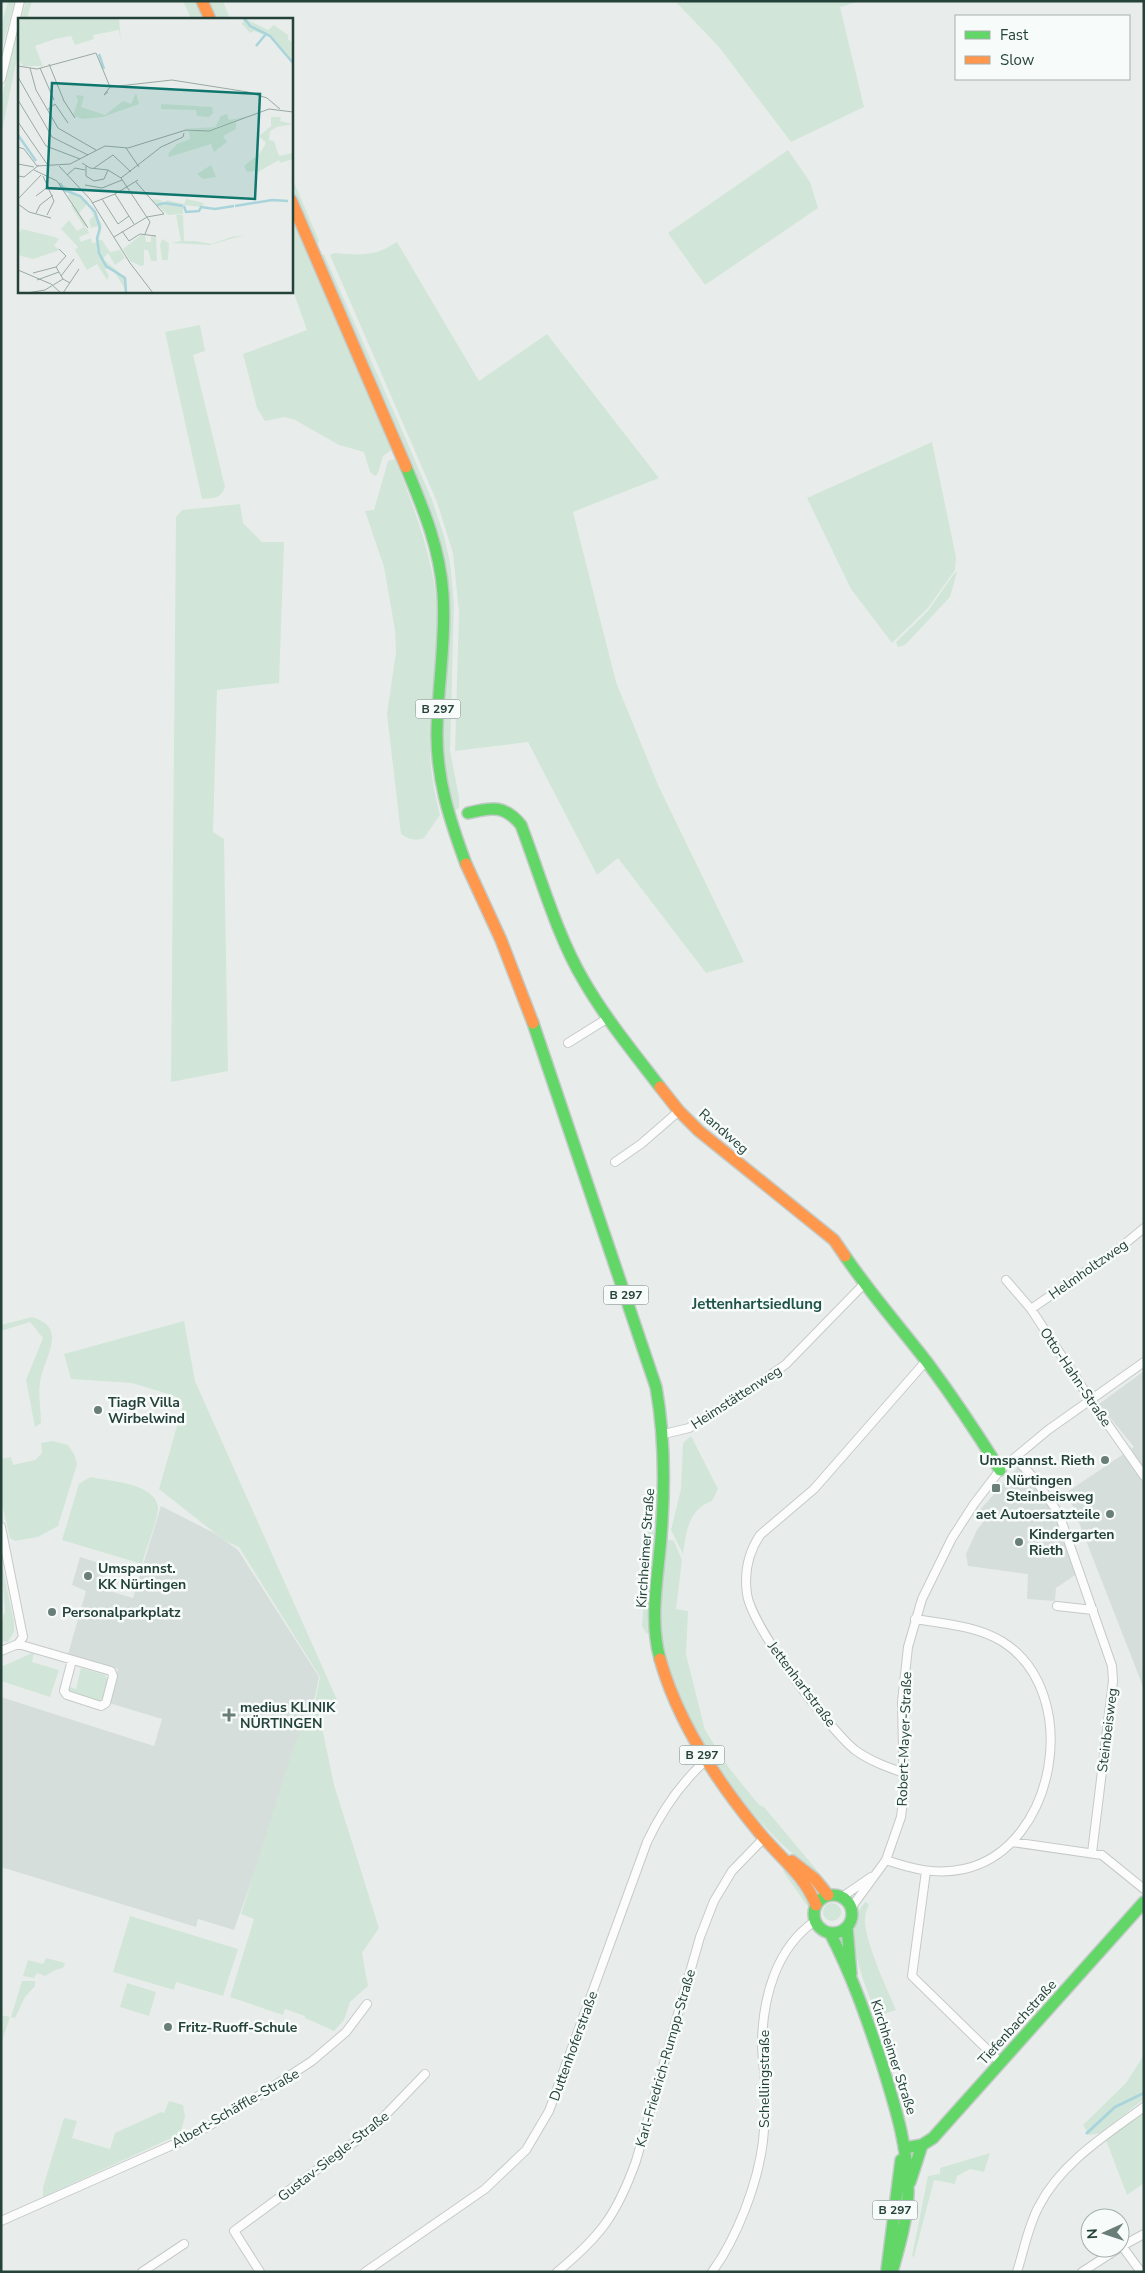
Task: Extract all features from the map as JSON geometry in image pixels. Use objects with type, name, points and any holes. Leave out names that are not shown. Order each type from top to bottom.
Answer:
[{"type":"main road","points":[[202,1],[210,18]]},
{"type":"main road","name":"Kirchheimer Straße","points":[[292,202],[428,519],[436,549],[443,593],[444,645],[437,732],[441,786],[452,826],[471,879],[501,940],[531,1016],[601,1219],[656,1387],[664,1434],[664,1501],[655,1594],[656,1641],[662,1667],[705,1762],[764,1838],[779,1852],[804,1882],[813,1896],[816,1905]]},
{"type":"main road","name":"Randweg","points":[[468,813],[483,809],[504,809],[513,815],[527,837],[565,941],[584,981],[608,1018],[679,1111],[698,1131],[834,1240],[864,1284],[926,1361],[970,1422],[1000,1470]]},
{"type":"main road","name":"Kirchheimer Straße","points":[[779,1852],[806,1870],[828,1895]]},
{"type":"main road","points":[[815,1921],[813,1916],[816,1905],[828,1895],[842,1896],[851,1908]]},
{"type":"main road","name":"Tiefenbachstraße","points":[[922,2145],[933,2138],[1144,1902]]},
{"type":"main road","name":"Kirchheimer Straße","points":[[851,1908],[852,1915],[846,1927],[852,1976]]},
{"type":"main road","name":"Kirchheimer Straße","points":[[815,1921],[818,1927],[830,1933],[852,1976],[898,2116],[908,2186],[902,2228],[892,2272]]},
{"type":"main road","points":[[830,1933],[842,1931],[846,1927]]},
{"type":"main road","points":[[904,2148],[922,2145],[908,2186]]},
{"type":"main road","name":"Kirchheimer Straße","points":[[887,2272],[904,2148]]},
{"type":"street","points":[[1,79],[20,1]]},
{"type":"street","points":[[568,1043],[608,1018]]},
{"type":"street","points":[[614,1162],[641,1144],[679,1111]]},
{"type":"street","name":"Helmholtzweg","points":[[1031,1310],[1121,1247],[1144,1228]]},
{"type":"street","name":"Otto-Hahn-Straße","points":[[1006,1280],[1031,1310],[1144,1476]]},
{"type":"street","name":"Heimstättenweg","points":[[664,1434],[689,1428],[754,1388],[786,1364],[864,1284]]},
{"type":"street","name":"Jettenhartstraße","points":[[904,1772],[875,1762],[855,1750],[794,1678],[753,1612],[747,1595],[746,1575],[753,1545],[760,1536],[814,1489],[926,1361]]},
{"type":"street","name":"Robert-Mayer-Straße","points":[[851,1908],[886,1860],[901,1817],[904,1793],[902,1702],[908,1647],[915,1619],[936,1567],[974,1504],[1000,1470],[1090,1399],[1144,1362]]},
{"type":"street","name":"Steinbeisweg","points":[[1015,1458],[1034,1478],[1059,1514],[1112,1666],[1113,1681],[1092,1853]]},
{"type":"street","points":[[1,1527],[23,1637],[18,1644],[1,1651]]},
{"type":"street","points":[[1057,1606],[1093,1610]]},
{"type":"street","points":[[886,1860],[926,1871],[946,1872],[965,1869],[991,1858],[1012,1842],[1034,1811],[1049,1758],[1050,1723],[1038,1684],[1030,1668],[1003,1642],[986,1634],[963,1627],[915,1619]]},
{"type":"street","points":[[18,1644],[112,1671],[113,1676],[106,1703],[102,1706],[66,1695],[64,1691],[72,1660]]},
{"type":"street","name":"Duttenhoferstraße","points":[[365,2272],[485,2189],[526,2150],[549,2111],[655,1825],[671,1797],[686,1778],[705,1762]]},
{"type":"street","name":"Karl-Friedrich-Rumpp-Straße","points":[[558,2272],[586,2249],[606,2224],[623,2196],[636,2161],[700,1937],[714,1901],[732,1872],[764,1838]]},
{"type":"street","points":[[1012,1842],[1102,1855],[1144,1889]]},
{"type":"street","points":[[926,1871],[912,1976],[1001,2063]]},
{"type":"street","name":"Robert-Mayer-Straße","points":[[842,1896],[873,1876]]},
{"type":"street","name":"Schellingstraße","points":[[712,2272],[741,2217],[755,2178],[763,2143],[766,2101],[762,2044],[765,2010],[770,1986],[781,1959],[792,1942],[815,1921]]},
{"type":"street","name":"Albert-Schäffle-Straße","points":[[1,2221],[186,2139],[240,2108],[312,2061],[346,2032],[367,2004]]},
{"type":"street","name":"Gustav-Siegle-Straße","points":[[260,2272],[234,2231],[372,2129],[397,2106],[425,2074]]},
{"type":"street","points":[[1017,2272],[1038,2206],[1050,2189],[1065,2170],[1085,2152],[1144,2107]]},
{"type":"street","points":[[1130,2242],[1144,2234]]},
{"type":"street","points":[[142,2272],[184,2244]]},
{"type":"street","points":[[1082,2272],[1103,2258]]},
{"type":"street","points":[[1129,2258],[1140,2272]]},
{"type":"shaded area","points":[[1144,1371],[1144,1689],[1067,1492],[1134,1447],[1099,1404]]},
{"type":"shaded area","name":"Kindergarten Rieth","points":[[1019,1466],[1048,1501],[1059,1521],[1078,1573],[1056,1588],[1055,1601],[1027,1599],[1028,1574],[968,1566],[966,1554],[977,1530],[987,1517],[979,1511]]},
{"type":"shaded area","name":"medius KLINIK NÜRTINGEN","points":[[161,1506],[214,1533],[238,1550],[319,1677],[312,1711],[234,1930],[198,1919],[196,1927],[1,1867],[1,1697],[154,1746],[162,1719],[109,1703],[118,1669],[68,1654],[86,1591],[72,1585],[80,1557],[106,1565],[99,1588],[133,1598]]},
{"type":"green space","points":[[8,1],[15,1],[1,52],[1,26]]},
{"type":"green space","points":[[26,1],[32,1],[27,18],[21,18]]},
{"type":"green space","points":[[183,1],[195,1],[204,18],[191,18]]},
{"type":"green space","points":[[209,1],[223,1],[230,18],[217,18]]},
{"type":"green space","points":[[675,1],[861,1],[840,7],[864,107],[791,142],[719,47]]},
{"type":"green space","points":[[18,29],[18,54],[1,135],[1,100]]},
{"type":"green space","points":[[788,150],[810,182],[818,208],[705,285],[668,233]]},
{"type":"green space","points":[[292,177],[319,241],[317,245],[292,192]]},
{"type":"green space","points":[[292,220],[392,447],[383,456],[378,473],[375,476],[370,472],[364,452],[339,445],[295,420],[285,417],[265,421],[257,408],[243,354],[307,330],[292,288]]},
{"type":"green space","points":[[397,242],[479,381],[547,334],[659,478],[573,512],[616,682],[658,785],[744,962],[706,973],[618,858],[597,875],[528,742],[455,751],[459,612],[453,553],[437,502],[330,255],[334,253],[374,253]]},
{"type":"green space","points":[[324,254],[432,500],[444,536],[450,563],[454,604],[450,751],[459,797],[459,808],[455,810],[457,820],[454,820],[444,773],[443,726],[449,616],[447,577],[440,542],[322,261],[322,255]]},
{"type":"green space","points":[[200,325],[205,351],[193,355],[225,487],[219,496],[202,499],[165,332]]},
{"type":"green space","points":[[932,442],[956,557],[955,570],[928,608],[892,643],[851,589],[807,498]]},
{"type":"green space","points":[[395,459],[424,541],[430,562],[437,605],[438,641],[430,759],[440,815],[424,838],[418,839],[409,839],[401,834],[387,714],[396,652],[395,630],[384,567],[365,511],[374,510],[388,461]]},
{"type":"green space","points":[[240,504],[243,523],[262,542],[284,542],[279,683],[217,690],[213,832],[224,839],[228,1071],[171,1082],[176,517],[182,510]]},
{"type":"green space","points":[[957,572],[950,597],[905,645],[898,647],[896,642],[928,611]]},
{"type":"green space","points":[[32,1317],[50,1328],[52,1336],[49,1354],[40,1383],[41,1423],[35,1427],[26,1380],[43,1338],[30,1322],[1,1331],[1,1325]]},
{"type":"green space","points":[[184,1321],[195,1381],[338,1702],[319,1713],[334,1785],[379,1928],[362,1953],[368,1986],[350,2002],[344,2020],[334,2031],[305,2018],[305,2016],[285,2009],[283,2015],[230,1997],[254,1919],[241,1914],[295,1743],[313,1712],[320,1677],[239,1547],[225,1541],[159,1489],[183,1405],[175,1396],[132,1383],[71,1379],[64,1354]]},
{"type":"green space","points":[[691,1436],[718,1489],[712,1501],[704,1505],[693,1516],[687,1530],[683,1554],[671,1530],[681,1489],[683,1443]]},
{"type":"green space","points":[[53,1441],[68,1445],[74,1454],[77,1464],[58,1526],[38,1537],[15,1541],[10,1538],[1,1500],[1,1459],[11,1457],[13,1465],[35,1460],[42,1453],[41,1443]]},
{"type":"green space","points":[[90,1477],[140,1488],[155,1499],[158,1512],[142,1564],[62,1540],[79,1484]]},
{"type":"green space","points":[[649,1514],[654,1514],[649,1634],[646,1633],[642,1626]]},
{"type":"green space","points":[[666,1539],[674,1541],[682,1560],[676,1609],[688,1611],[686,1654],[705,1730],[729,1768],[830,1886],[826,1886],[773,1836],[735,1792],[707,1751],[684,1708],[660,1638],[660,1598]]},
{"type":"green space","points":[[1,1561],[14,1622],[14,1632],[8,1642],[1,1641],[1,1623],[5,1611]]},
{"type":"green space","points":[[32,1653],[34,1654],[32,1662],[59,1670],[50,1697],[1,1681],[1,1667]]},
{"type":"green space","points":[[81,1668],[105,1675],[108,1682],[102,1699],[96,1702],[70,1693],[67,1686],[76,1689]]},
{"type":"green space","points":[[787,1868],[808,1893],[810,1910],[783,1871]]},
{"type":"green space","points":[[865,1902],[869,1904],[865,1919],[868,1939],[896,2010],[877,2016],[861,1974],[855,1943],[855,1928],[858,1914]]},
{"type":"green space","points":[[828,1903],[836,1903],[841,1908],[839,1919],[828,1921],[823,1916],[823,1908]]},
{"type":"green space","points":[[130,1916],[238,1949],[223,1996],[176,1982],[174,1990],[113,1972]]},
{"type":"green space","points":[[46,1958],[65,1963],[63,1968],[45,1976],[37,1973],[34,1978],[23,1976],[28,1960],[43,1964]]},
{"type":"green space","points":[[22,1981],[35,1981],[35,1986],[25,1997],[15,2018],[11,2017]]},
{"type":"green space","points":[[127,1983],[156,1992],[149,2016],[120,2007]]},
{"type":"green space","points":[[1,2015],[10,2017],[1,2044]]},
{"type":"green space","points":[[1144,2055],[1144,2099],[1101,2133],[1089,2135],[1083,2125],[1126,2083]]},
{"type":"green space","points":[[169,2101],[183,2105],[185,2117],[180,2134],[43,2197],[43,2187],[64,2118],[77,2121],[72,2138],[110,2149],[115,2133],[161,2112],[164,2113]]},
{"type":"green space","points":[[1144,2111],[1144,2183],[1127,2195],[1106,2140]]},
{"type":"green space","points":[[990,2153],[984,2172],[970,2169],[957,2176],[955,2184],[934,2180],[914,2257],[912,2256],[928,2176],[940,2174],[940,2168]]},
{"type":"waterway","points":[[1087,2133],[1115,2107],[1144,2093]]},
{"type":"traffic: fast","points":[[406,467],[430,529],[441,577],[444,611],[437,748],[445,799],[466,864]]},
{"type":"traffic: fast","points":[[468,813],[498,809],[515,818],[521,825],[557,925],[574,963],[620,1036],[660,1087]]},
{"type":"traffic: fast","points":[[533,1023],[656,1387],[661,1424],[664,1480],[655,1613],[655,1629],[660,1659]]},
{"type":"traffic: fast","points":[[845,1256],[937,1375],[1000,1470]]},
{"type":"traffic: fast","points":[[833,1895],[847,1900],[852,1914],[847,1928],[833,1933],[819,1928],[814,1914],[819,1900],[833,1895]]},
{"type":"traffic: fast","points":[[904,2148],[922,2145],[933,2138],[1144,1902]]},
{"type":"traffic: fast","points":[[847,1927],[851,1974]]},
{"type":"traffic: fast","points":[[830,1933],[852,1981],[871,2030],[892,2096],[904,2144],[908,2194],[906,2214],[892,2272]]},
{"type":"traffic: fast","points":[[910,2182],[922,2145]]},
{"type":"traffic: fast","points":[[887,2269],[901,2160]]},
{"type":"traffic: slow","points":[[202,1],[210,18]]},
{"type":"traffic: slow","points":[[292,202],[406,467]]},
{"type":"traffic: slow","points":[[466,864],[501,940],[533,1023]]},
{"type":"traffic: slow","points":[[660,1087],[679,1111],[699,1131],[834,1240],[845,1256]]},
{"type":"traffic: slow","points":[[660,1659],[677,1706],[713,1771],[742,1812],[805,1884],[816,1905]]},
{"type":"traffic: slow","points":[[792,1861],[815,1879],[828,1895]]},
{"type":"place","name":"TiagR Villa Wirbelwind","points":[[98,1410]]},
{"type":"place","name":"Umspannst. Rieth","points":[[1105,1460]]},
{"type":"place","name":"Nürtingen Steinbeisweg","points":[[996,1488]]},
{"type":"place","name":"aet Autoersatzteile","points":[[1110,1514]]},
{"type":"place","name":"Kindergarten Rieth","points":[[1019,1542]]},
{"type":"place","name":"Umspannst. KK Nürtingen","points":[[88,1576]]},
{"type":"place","name":"Personalparkplatz","points":[[52,1612]]},
{"type":"place","name":"medius KLINIK NÜRTINGEN","points":[[229,1715]]},
{"type":"place","name":"Fritz-Ruoff-Schule","points":[[168,2027]]},
{"type":"district","name":"Jettenhartsiedlung","points":[[757,1304]]}]
